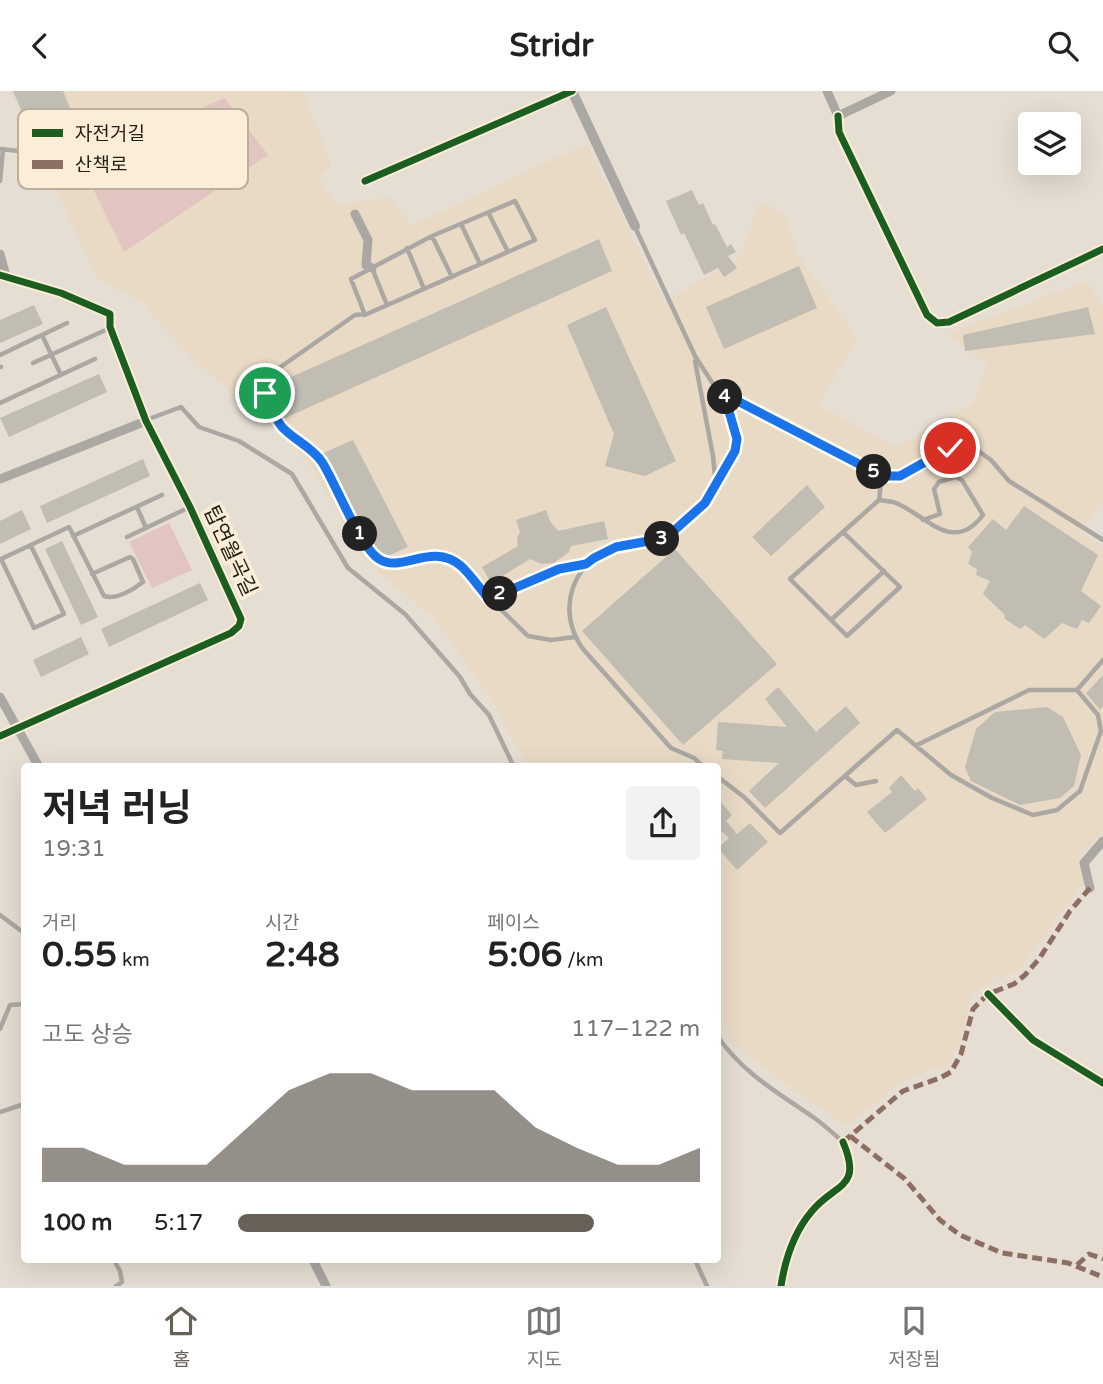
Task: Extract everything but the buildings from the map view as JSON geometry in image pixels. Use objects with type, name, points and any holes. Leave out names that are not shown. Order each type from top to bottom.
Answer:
[{"type":"street","points":[[365,181],[572,91],[635,226]]},
{"type":"street","points":[[827,91],[838,116],[839,132],[927,316],[937,323],[949,322],[1103,249]]},
{"type":"street","points":[[838,116],[891,91]]},
{"type":"street","points":[[355,214],[368,240],[366,265],[372,268]]},
{"type":"street","points":[[0,254],[3,276],[61,293],[110,314],[110,327]]},
{"type":"street","name":"탑연월곡길","points":[[0,736],[231,633],[239,626],[241,619],[190,507],[146,421],[110,327]]},
{"type":"street","points":[[0,479],[146,421]]},
{"type":"street","points":[[0,697],[37,763]]},
{"type":"street","points":[[1090,887],[1084,863],[1103,841]]},
{"type":"street","points":[[988,994],[1033,1039],[1103,1083]]},
{"type":"street","points":[[781,1286],[788,1255],[800,1228],[811,1211],[844,1185],[848,1177],[850,1167],[844,1142]]},
{"type":"street","points":[[314,1263],[326,1286]]},
{"type":"lane","points":[[0,181],[1,149]]},
{"type":"lane","points":[[365,314],[351,279],[432,236],[515,201],[535,240],[387,305],[365,314],[355,315],[269,375],[262,383],[282,426],[321,461],[376,558],[387,563],[404,562],[428,555],[442,557],[460,566],[489,599],[528,636],[551,640],[575,638]]},
{"type":"lane","points":[[489,214],[508,252]]},
{"type":"lane","points":[[461,224],[480,264]]},
{"type":"lane","points":[[635,226],[695,356],[713,384],[724,394],[882,476],[900,476],[950,448],[962,444],[971,446],[991,460],[1009,481],[1103,540]]},
{"type":"lane","points":[[432,236],[452,277]]},
{"type":"lane","points":[[407,248],[424,289]]},
{"type":"lane","points":[[372,268],[387,305]]},
{"type":"lane","points":[[0,355],[67,323]]},
{"type":"lane","points":[[33,363],[110,327]]},
{"type":"lane","points":[[42,335],[61,375]]},
{"type":"lane","points":[[695,356],[714,459],[716,488]]},
{"type":"lane","points":[[0,403],[95,359]]},
{"type":"lane","points":[[700,763],[671,748],[664,741],[575,638],[570,624],[571,595],[578,576],[594,558],[616,547],[665,538],[705,503],[735,451],[737,439],[724,394]]},
{"type":"lane","points":[[146,421],[181,407],[199,427],[239,441],[292,474],[348,568],[405,614],[460,677],[470,694],[489,715],[512,763]]},
{"type":"lane","points":[[714,459],[721,465],[729,463]]},
{"type":"lane","points":[[843,532],[900,587],[847,636],[790,579],[879,500],[882,476]]},
{"type":"lane","points":[[879,500],[896,503],[937,529],[950,532],[975,525],[983,515],[962,480],[955,477],[939,482],[934,489],[940,515],[923,520]]},
{"type":"lane","points":[[73,536],[162,495]]},
{"type":"lane","points":[[137,506],[146,528]]},
{"type":"lane","points":[[127,537],[190,507]]},
{"type":"lane","points":[[31,546],[64,614],[34,628],[1,559],[69,527],[92,574],[107,598],[143,582],[130,557],[92,574]]},
{"type":"lane","points":[[489,599],[559,569],[586,564]]},
{"type":"lane","points":[[831,620],[884,571]]},
{"type":"lane","points":[[917,745],[1029,690],[1077,690],[1103,660]]},
{"type":"lane","points":[[721,779],[744,797],[780,833],[897,730],[951,775],[992,798],[1033,815],[1057,810],[1080,791],[1101,731],[1098,715],[1077,690]]},
{"type":"lane","points":[[845,776],[856,785],[876,781]]},
{"type":"lane","points":[[0,915],[21,931]]},
{"type":"lane","points":[[0,1030],[10,1005],[21,1004]]},
{"type":"lane","points":[[721,1041],[751,1074],[844,1142]]},
{"type":"lane","points":[[0,1112],[21,1105]]},
{"type":"lane","points":[[116,1263],[122,1282],[116,1286]]},
{"type":"lane","points":[[696,1263],[707,1286]]},
{"type":"shaded area","points":[[10,91],[303,91],[331,165],[319,178],[335,204],[390,198],[411,226],[587,144],[664,302],[741,257],[760,200],[785,215],[796,252],[857,339],[818,405],[896,447],[973,403],[988,365],[947,334],[1087,281],[1103,307],[1103,499],[1081,533],[1103,547],[1103,830],[1080,858],[1083,883],[1017,972],[996,977],[972,995],[960,1041],[952,1059],[944,1066],[901,1082],[847,1126],[735,1045],[721,1021],[721,763],[526,763],[489,695],[433,617],[364,560],[313,469],[283,436],[192,358],[140,301],[98,279],[56,189],[248,189],[248,109],[18,109]]},
{"type":"shaded area","points":[[225,98],[233,109],[199,109]]},
{"type":"shaded area","points":[[248,128],[268,155],[248,168]]},
{"type":"shaded area","points":[[93,189],[218,189],[124,252]]},
{"type":"shaded area","points":[[169,523],[192,570],[152,588],[129,542]]},
{"type":"marked path","points":[[843,1142],[903,1091],[951,1072],[961,1054],[973,1009],[988,994],[1014,984],[1025,975],[1039,959],[1070,911],[1090,888]]},
{"type":"marked path","points":[[850,1136],[905,1179],[940,1220],[960,1235],[1002,1253],[1068,1263],[1103,1277]]},
{"type":"marked path","points":[[1077,1265],[1089,1254],[1103,1259]]},
{"type":"cycle path","points":[[365,181],[572,91]]},
{"type":"cycle path","points":[[838,116],[839,132],[927,315],[937,323],[949,322],[1103,249]]},
{"type":"cycle path","points":[[0,275],[61,293],[110,314],[110,327],[146,421],[190,507],[241,619],[239,626],[231,633],[0,736]]},
{"type":"cycle path","points":[[988,994],[1033,1040],[1103,1083]]},
{"type":"cycle path","points":[[781,1286],[788,1256],[800,1228],[812,1211],[844,1184],[848,1177],[850,1169],[843,1142]]},
{"type":"route","points":[[265,393],[282,426],[321,461],[376,558],[387,563],[404,562],[428,555],[442,557],[460,566],[489,599],[559,569],[586,564],[616,547],[665,538],[677,528],[705,503],[735,451],[737,439],[734,423],[724,394],[882,476],[900,476],[950,448]]}]
